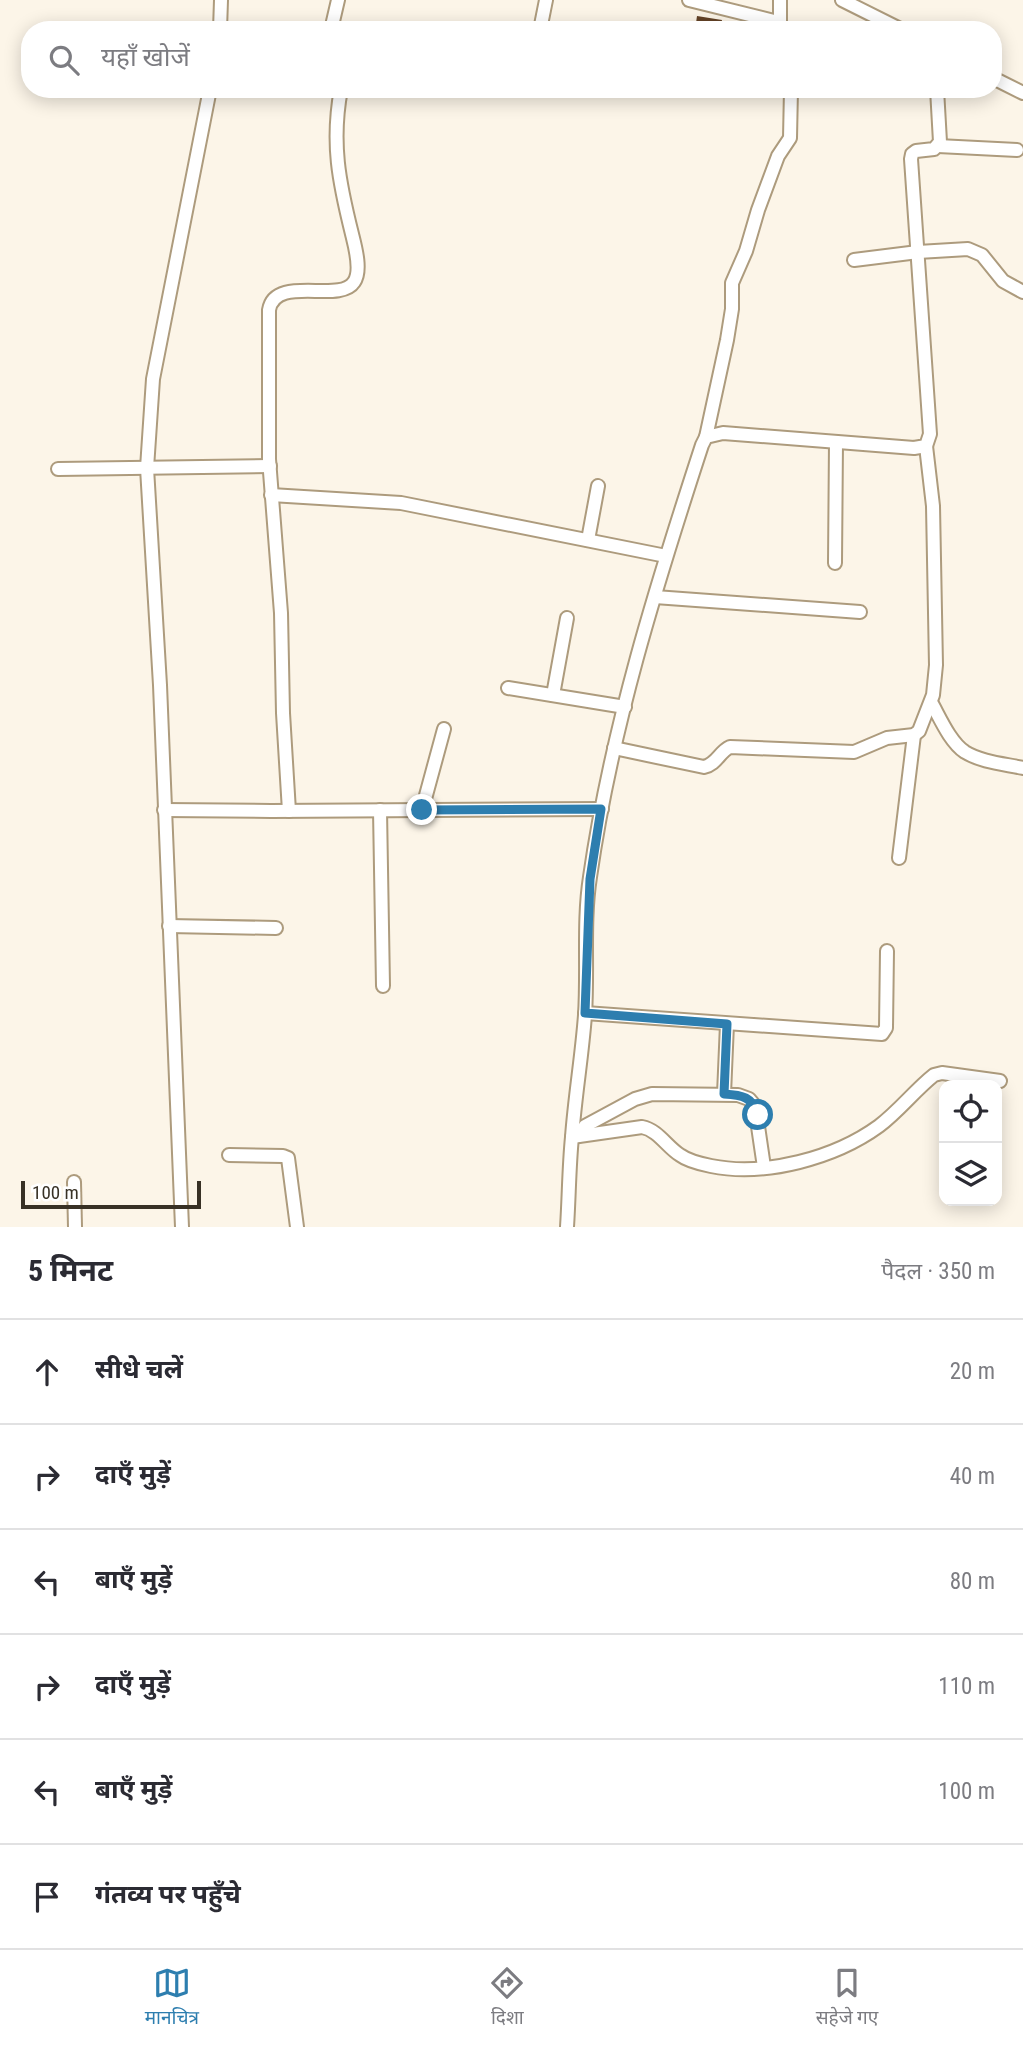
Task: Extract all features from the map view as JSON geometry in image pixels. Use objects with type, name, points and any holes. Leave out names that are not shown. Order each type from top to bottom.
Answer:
[{"type":"street","points":[[220,21],[221,0]]},
{"type":"street","points":[[333,21],[338,0]]},
{"type":"street","points":[[542,21],[546,0]]},
{"type":"street","points":[[779,21],[780,0]]},
{"type":"street","points":[[842,0],[884,21]]},
{"type":"street","points":[[695,1],[762,21]]},
{"type":"street","points":[[1002,82],[1023,93]]},
{"type":"street","points":[[182,1227],[147,468],[153,379],[208,98]]},
{"type":"street","points":[[289,811],[281,613],[271,495],[270,301],[288,293],[346,289],[354,283],[357,276],[354,239],[339,184],[335,148],[340,98]]},
{"type":"street","points":[[567,1227],[585,1013],[590,879],[601,809],[614,748],[666,556],[706,437],[727,340],[732,309],[732,284],[778,156],[790,138],[792,98]]},
{"type":"street","points":[[938,98],[938,146]]},
{"type":"street","points":[[614,748],[704,767],[710,766],[730,747],[853,752],[887,738],[914,735],[919,731],[931,702],[936,665],[933,506],[926,446],[930,434],[912,155],[916,151],[938,146],[1017,150]]},
{"type":"street","points":[[854,260],[968,248],[976,251],[1003,281],[1023,292]]},
{"type":"street","points":[[706,437],[723,433],[914,448],[926,446]]},
{"type":"street","points":[[835,563],[836,442]]},
{"type":"street","points":[[58,469],[270,466]]},
{"type":"street","points":[[588,540],[598,486]]},
{"type":"street","points":[[271,495],[401,503],[666,556]]},
{"type":"street","points":[[655,597],[860,612]]},
{"type":"street","points":[[553,695],[567,618]]},
{"type":"street","points":[[508,688],[625,707]]},
{"type":"street","points":[[931,702],[955,742],[964,751],[976,757],[1023,768]]},
{"type":"street","points":[[422,810],[444,729]]},
{"type":"street","points":[[899,858],[914,735]]},
{"type":"street","points":[[164,810],[601,809]]},
{"type":"street","points":[[380,810],[383,986]]},
{"type":"street","points":[[169,926],[276,928]]},
{"type":"street","points":[[585,1013],[882,1034],[886,1028],[887,951]]},
{"type":"street","points":[[724,1094],[727,1024]]},
{"type":"street","points":[[575,1137],[647,1128],[680,1155],[691,1160],[712,1166],[764,1167],[804,1161],[849,1143],[878,1126],[934,1075],[942,1073],[993,1080]]},
{"type":"street","points":[[575,1137],[585,1126],[635,1099],[652,1094],[724,1094],[749,1098],[755,1106],[764,1167]]},
{"type":"street","points":[[229,1155],[288,1158],[297,1227]]},
{"type":"street","points":[[74,1182],[75,1227]]},
{"type":"building","points":[[697,16],[722,20],[722,21],[696,21]]},
{"type":"route","points":[[422,810],[601,809],[588,902],[585,1013],[727,1024],[724,1094],[749,1098],[758,1115]]}]
